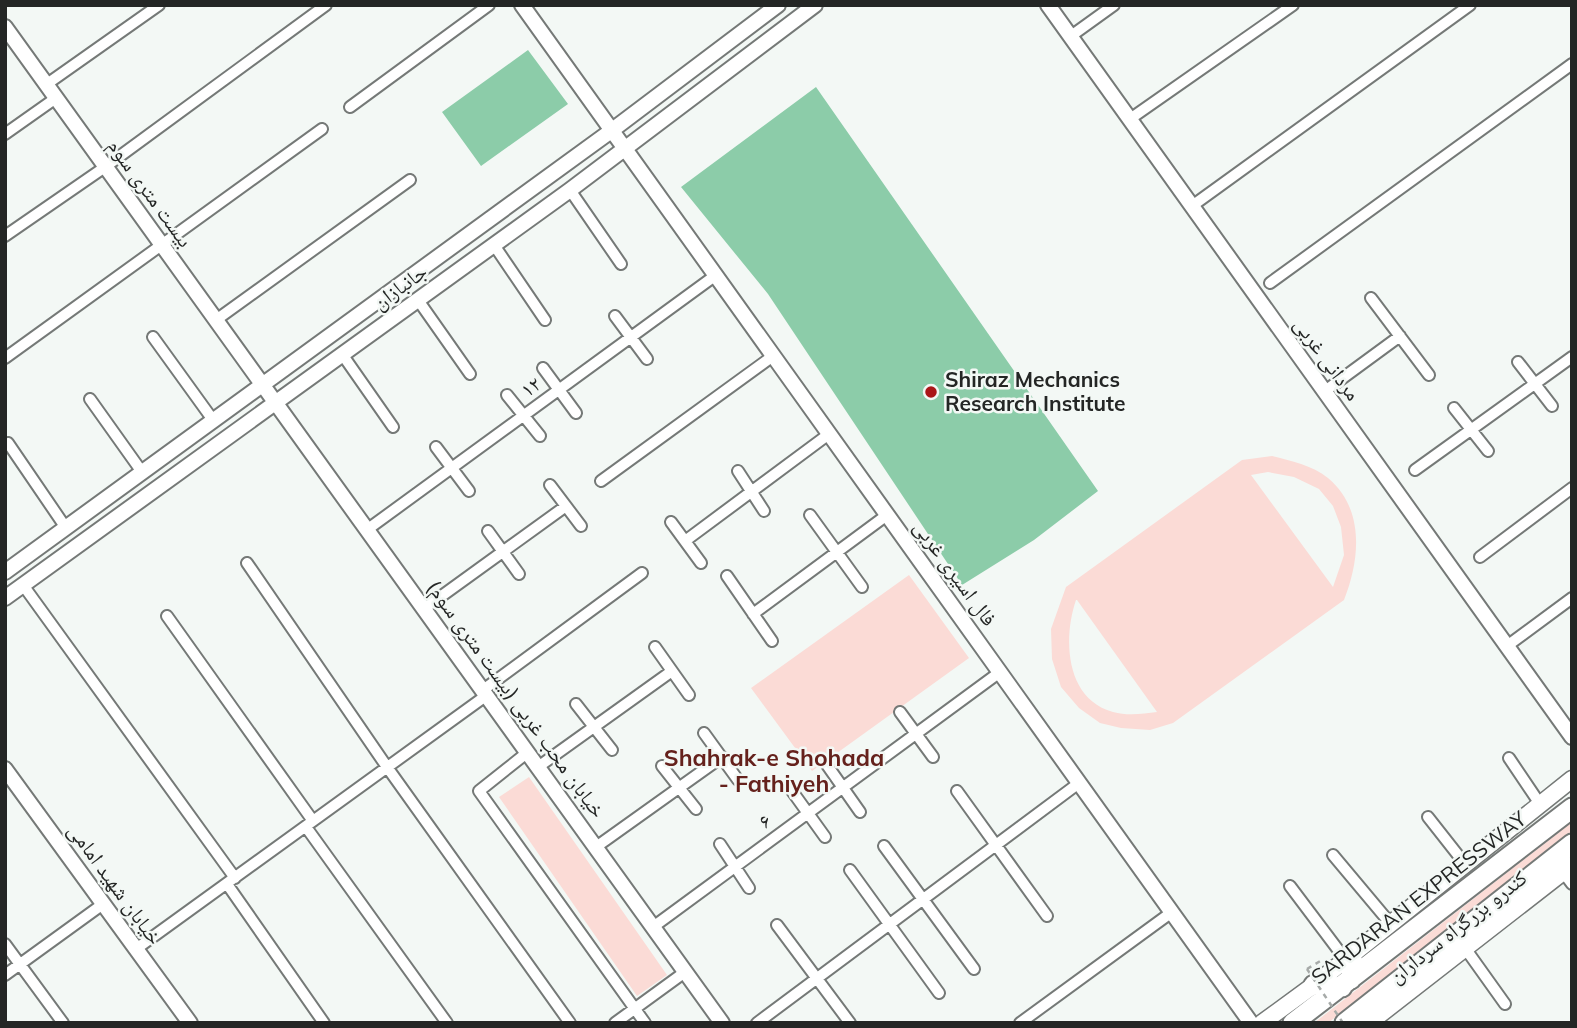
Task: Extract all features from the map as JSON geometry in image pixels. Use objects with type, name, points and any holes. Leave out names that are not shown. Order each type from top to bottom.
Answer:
[{"type":"highway","name":"SARDARAN EXPRESSWAY","points":[[1293,1023],[1572,808]]},
{"type":"highway","points":[[1344,1023],[1572,844]]},
{"type":"highway","points":[[1311,977],[1346,983],[1348,956]]},
{"type":"highway","points":[[1362,1023],[1394,986]]},
{"type":"main road","points":[[1262,1023],[1311,977],[1348,956],[1572,779]]},
{"type":"main road","name":"کندرو بزرگراه سرداران","points":[[1370,1023],[1465,948],[1569,874]]},
{"type":"street","points":[[47,84],[159,5]]},
{"type":"street","points":[[5,236],[106,167],[326,5]]},
{"type":"street","points":[[350,107],[489,5]]},
{"type":"street","name":"فال اسیری غربی","points":[[522,5],[1251,1023]]},
{"type":"street","name":"جانبازان","points":[[5,572],[611,131],[778,5]]},
{"type":"street","name":"جانبازان","points":[[5,598],[275,400],[570,190],[815,5]]},
{"type":"street","name":"مردانی غربی","points":[[1048,5],[1572,737]]},
{"type":"street","points":[[1070,36],[1114,5]]},
{"type":"street","points":[[1130,119],[1293,5]]},
{"type":"street","points":[[1192,206],[1470,5]]},
{"type":"street","name":"بیست متری سوم","points":[[5,27],[275,400]]},
{"type":"street","points":[[1270,283],[1572,64]]},
{"type":"street","points":[[5,134],[56,98]]},
{"type":"street","points":[[5,358],[322,129]]},
{"type":"street","points":[[216,320],[410,180]]},
{"type":"street","points":[[570,190],[621,264]]},
{"type":"street","points":[[494,244],[545,320]]},
{"type":"street","name":"۱۲","points":[[368,529],[716,275]]},
{"type":"street","points":[[1371,298],[1429,375]]},
{"type":"street","points":[[418,300],[470,374]]},
{"type":"street","points":[[615,316],[647,359]]},
{"type":"street","points":[[153,337],[213,420]]},
{"type":"street","points":[[1325,391],[1400,337]]},
{"type":"street","points":[[342,354],[393,427]]},
{"type":"street","points":[[601,481],[774,356]]},
{"type":"street","points":[[1415,470],[1572,358]]},
{"type":"street","points":[[1518,362],[1552,407]]},
{"type":"street","points":[[543,368],[576,413]]},
{"type":"street","points":[[507,395],[540,436]]},
{"type":"street","points":[[90,399],[142,472]]},
{"type":"street","name":"خیابان محب غربی (بیست متری سوم)","points":[[275,400],[722,1023]]},
{"type":"street","points":[[1454,408],[1488,452]]},
{"type":"street","points":[[685,541],[830,434]]},
{"type":"street","points":[[8,443],[78,544]]},
{"type":"street","points":[[436,447],[468,491]]},
{"type":"street","points":[[738,471],[764,511]]},
{"type":"street","points":[[550,485],[581,526]]},
{"type":"street","points":[[1480,557],[1572,488]]},
{"type":"street","points":[[425,608],[566,506]]},
{"type":"street","points":[[753,614],[887,514]]},
{"type":"street","points":[[810,515],[862,587]]},
{"type":"street","points":[[671,522],[701,563]]},
{"type":"street","points":[[488,531],[519,574]]},
{"type":"street","points":[[247,563],[387,767],[570,1023]]},
{"type":"street","points":[[136,949],[387,767],[642,573]]},
{"type":"street","points":[[727,576],[772,641]]},
{"type":"street","points":[[23,585],[231,881],[324,1023]]},
{"type":"street","points":[[1507,646],[1572,598]]},
{"type":"street","points":[[167,616],[447,1023]]},
{"type":"street","points":[[655,647],[689,695]]},
{"type":"street","points":[[538,767],[672,671]]},
{"type":"street","name":"۶","points":[[653,927],[1000,672]]},
{"type":"street","points":[[576,704],[612,750]]},
{"type":"street","points":[[900,712],[933,757]]},
{"type":"street","points":[[704,733],[738,780]]},
{"type":"street","points":[[528,752],[479,791],[645,1023]]},
{"type":"street","points":[[596,847],[722,757]]},
{"type":"street","points":[[1509,758],[1540,804]]},
{"type":"street","points":[[827,765],[860,812]]},
{"type":"street","points":[[662,766],[696,809]]},
{"type":"street","name":"خیابان شهید امامی","points":[[5,769],[190,1023]]},
{"type":"street","points":[[757,1023],[1079,783]]},
{"type":"street","points":[[792,791],[825,837]]},
{"type":"street","points":[[957,791],[1047,916]]},
{"type":"street","points":[[1428,817],[1465,864]]},
{"type":"street","points":[[720,844],[749,888]]},
{"type":"street","points":[[884,846],[974,969]]},
{"type":"street","points":[[1334,855],[1390,923]]},
{"type":"street","points":[[850,870],[939,993]]},
{"type":"street","points":[[1290,886],[1348,956]]},
{"type":"street","points":[[5,975],[103,904]]},
{"type":"street","points":[[1020,1023],[1172,912]]},
{"type":"street","points":[[777,925],[850,1023]]},
{"type":"street","points":[[5,944],[63,1023]]},
{"type":"street","points":[[1465,948],[1505,1004]]},
{"type":"street","points":[[615,1023],[685,972]]},
{"type":"path","points":[[1322,958],[1311,977],[1344,1023]]},
{"type":"shaded area","points":[[1272,456],[1294,462],[1322,474],[1340,491],[1354,520],[1356,536],[1353,568],[1344,600],[1173,723],[1150,730],[1100,723],[1079,708],[1061,687],[1052,659],[1051,629],[1066,587],[1242,460]],"holes":[[[1268,472],[1294,477],[1319,489],[1333,506],[1341,527],[1344,555],[1333,587],[1251,475]],[[1077,600],[1157,712],[1113,712],[1097,705],[1085,694],[1077,681],[1069,649]]]},
{"type":"shaded area","points":[[909,575],[969,658],[812,771],[751,688]]},
{"type":"shaded area","points":[[529,777],[667,975],[637,996],[499,797]]},
{"type":"shaded area","points":[[1572,822],[1572,833],[1328,1023],[1314,1023]]},
{"type":"building","points":[[528,50],[568,104],[481,166],[442,112]]},
{"type":"building","name":"Shiraz Mechanics Research Institute","points":[[816,87],[1098,491],[1034,540],[962,585],[768,294],[681,187]]},
{"type":"place","name":"Shiraz Mechanics Research Institute","points":[[931,392]]},
{"type":"district","name":"Shahrak-e Shohada - Fathiyeh","points":[[774,771]]}]
